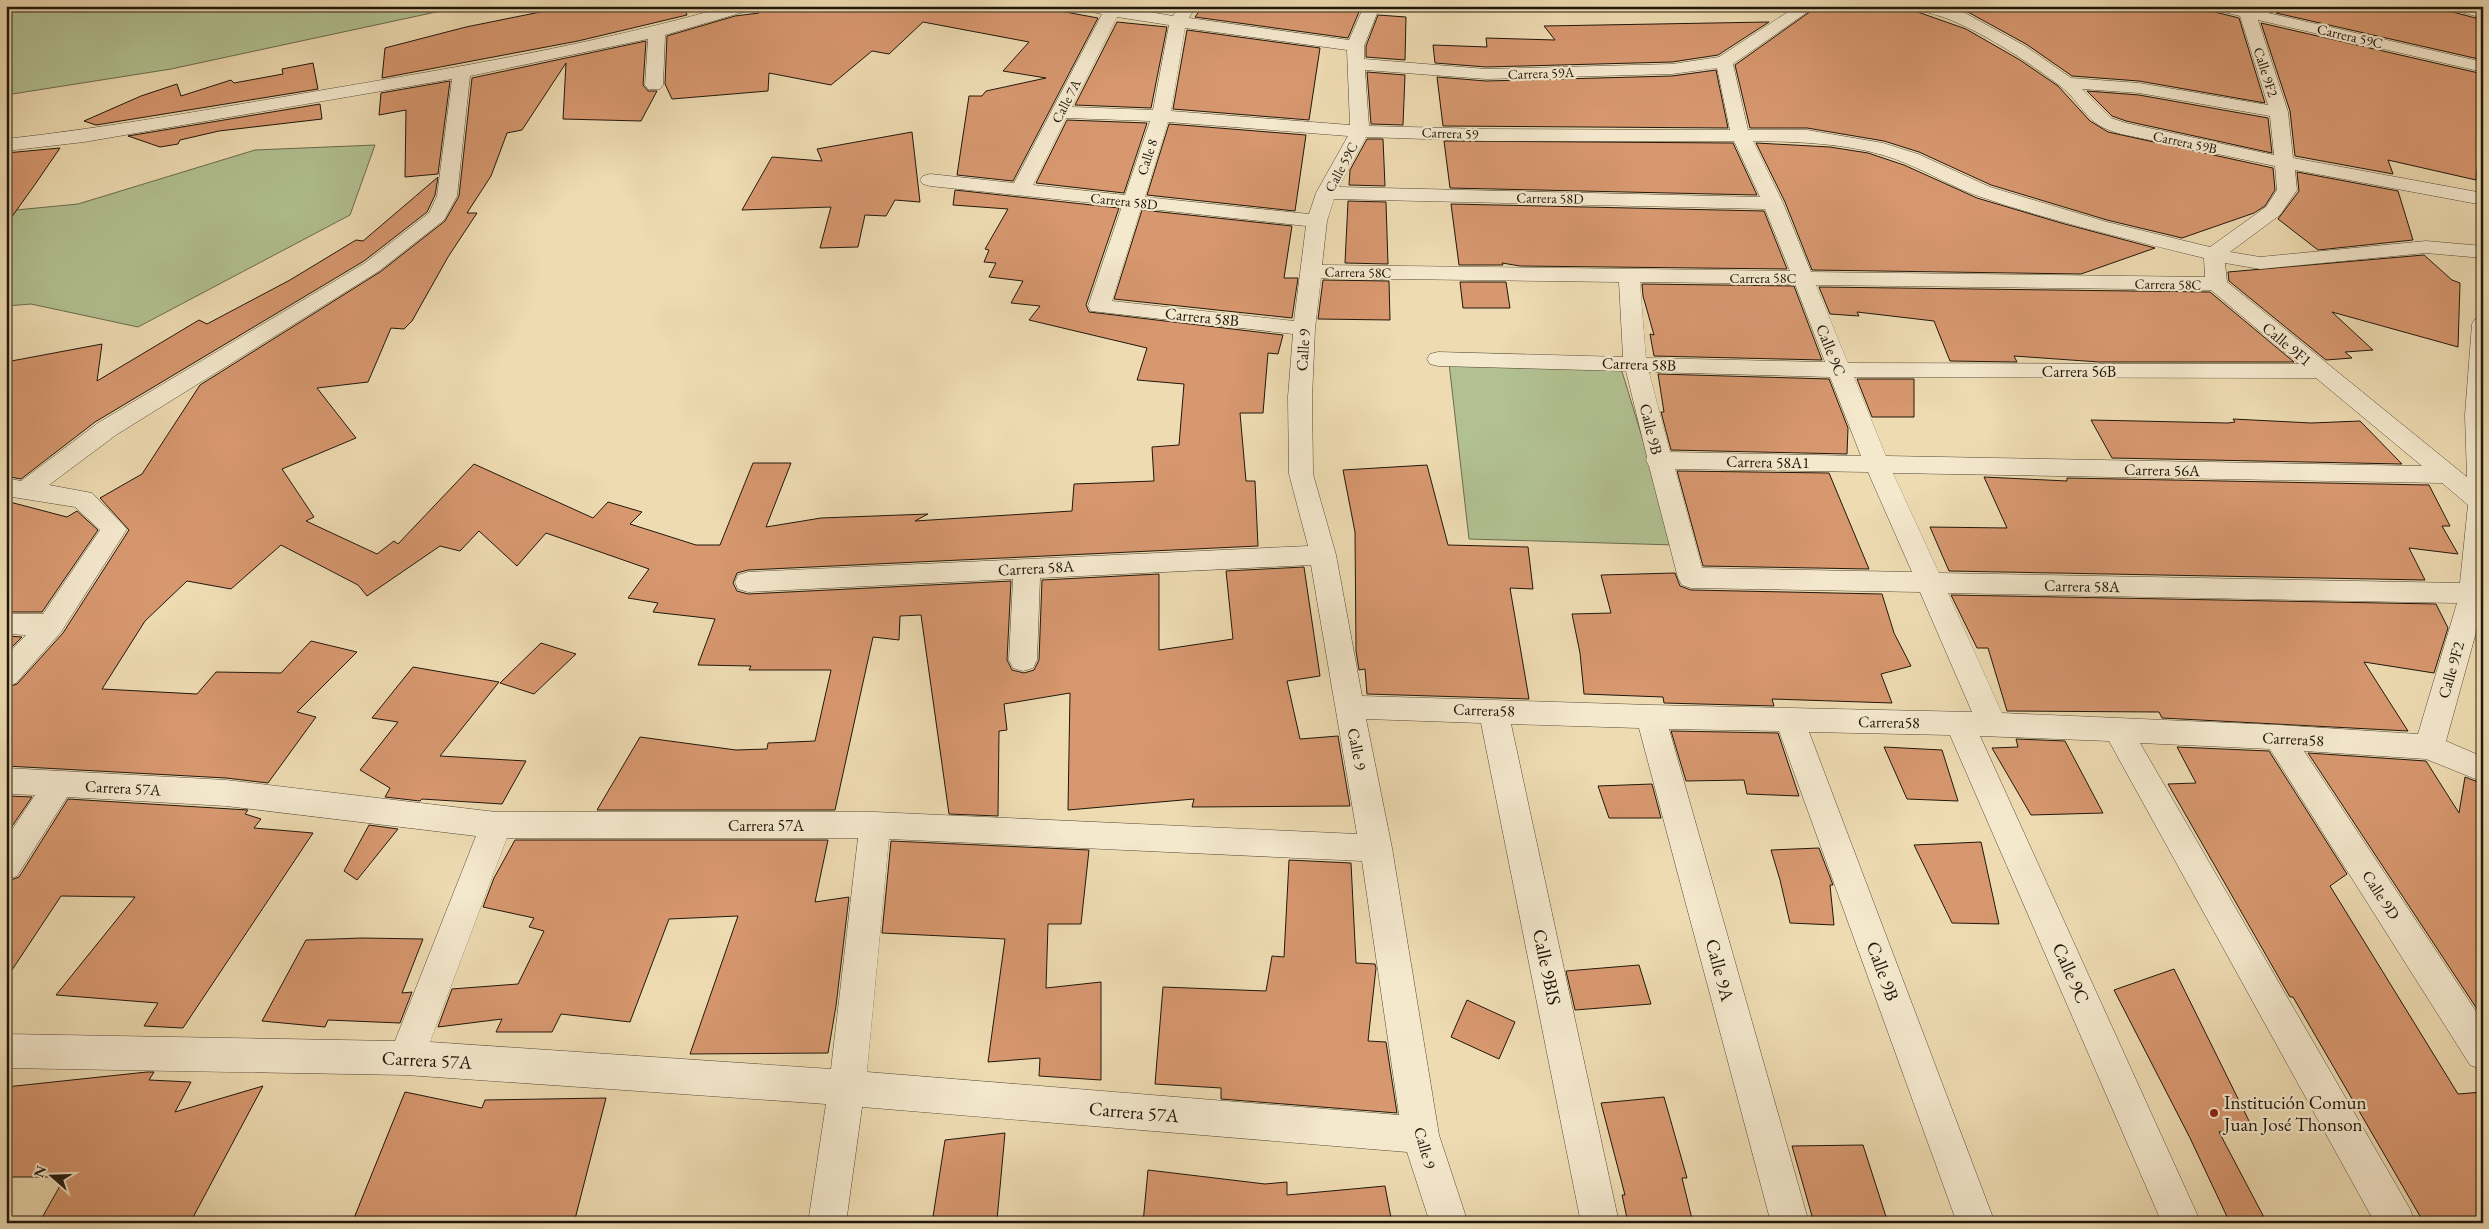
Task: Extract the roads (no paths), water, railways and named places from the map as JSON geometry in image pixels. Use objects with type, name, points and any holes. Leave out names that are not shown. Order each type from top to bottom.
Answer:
[{"type":"street","name":"Carrera 59A","points":[[1083,6],[1111,12],[1185,10],[1357,55],[1486,74],[1672,69],[1724,62]]},
{"type":"street","name":"Calle 59C","points":[[1310,271],[1318,221],[1326,193],[1360,131],[1357,55],[1372,6]]},
{"type":"street","points":[[1724,62],[1808,6]]},
{"type":"street","name":"Carrera 59B","points":[[1922,6],[1960,17],[2019,50],[2067,83],[2091,111],[2104,122],[2112,125],[2282,162],[2483,199]]},
{"type":"street","name":"Carrera 59C","points":[[2217,6],[2483,67]]},
{"type":"street","points":[[2247,13],[2276,6]]},
{"type":"street","points":[[2455,6],[2483,13]]},
{"type":"street","points":[[6,145],[84,136],[462,72],[657,32],[742,7]]},
{"type":"street","name":"Calle 8","points":[[1100,306],[1161,116],[1185,10]]},
{"type":"street","name":"Calle 7A","points":[[1021,189],[1111,12]]},
{"type":"street","name":"Calle 9F2","points":[[2247,13],[2279,112],[2282,162]]},
{"type":"street","points":[[654,85],[657,32]]},
{"type":"street","name":"Calle 9C","points":[[1724,62],[1740,135],[1774,202],[1802,278],[1878,465],[1993,725]]},
{"type":"street","points":[[17,488],[107,429],[372,267],[437,216],[447,196],[462,72]]},
{"type":"street","points":[[2067,83],[2139,88],[2279,112]]},
{"type":"street","name":"Carrera 59","points":[[1060,112],[1161,116],[1360,131],[1486,135],[1807,136],[1876,147],[1911,158],[1983,191],[2100,226],[2214,254]]},
{"type":"street","points":[[2214,254],[2273,211],[2286,190],[2282,162]]},
{"type":"street","name":"Carrera 58D","points":[[930,180],[1318,221]]},
{"type":"street","name":"Carrera 58D","points":[[1326,193],[1774,202]]},
{"type":"street","points":[[2214,254],[2260,263],[2426,247],[2483,252]]},
{"type":"street","points":[[2214,254],[2216,284]]},
{"type":"street","name":"Carrera 58C","points":[[1310,271],[2216,284]]},
{"type":"street","name":"Calle 9","points":[[1310,271],[1300,397],[1301,474],[1323,555],[1348,706],[1376,848],[1420,1135],[1449,1223]]},
{"type":"street","name":"Calle 9B","points":[[1629,277],[1635,363],[1658,460],[1690,578]]},
{"type":"street","name":"Calle 9F1","points":[[2216,284],[2319,371],[2481,502]]},
{"type":"street","name":"Carrera 58B","points":[[1100,306],[1304,328]]},
{"type":"street","name":"Calle 9F2","points":[[2429,747],[2473,593],[2481,502],[2480,416],[2483,324]]},
{"type":"street","name":"Carrera 58B","points":[[1438,359],[1840,370]]},
{"type":"street","name":"Carrera 56B","points":[[1840,370],[2319,371]]},
{"type":"street","name":"Carrera 58A1","points":[[1658,460],[1878,465]]},
{"type":"street","name":"Carrera 56A","points":[[1878,465],[2447,475]]},
{"type":"street","points":[[6,675],[51,625],[114,529],[83,499],[17,488]]},
{"type":"street","name":"Carrera 58A","points":[[748,582],[1323,555]]},
{"type":"street","points":[[1023,660],[1027,568]]},
{"type":"street","name":"Carrera 58A","points":[[1690,578],[2473,593]]},
{"type":"street","points":[[6,624],[51,625]]},
{"type":"street","name":"Carrera58","points":[[1348,706],[1790,720],[1960,723],[2279,738],[2429,747],[2483,770]]},
{"type":"street","name":"Calle 9BIS","points":[[1493,710],[1600,1223]]},
{"type":"street","name":"Calle 9A","points":[[1651,716],[1790,1223]]},
{"type":"street","name":"Calle 9B","points":[[1790,720],[1976,1223]]},
{"type":"street","name":"Calle 9C","points":[[1960,723],[2182,1223]]},
{"type":"street","points":[[2118,731],[2396,1223]]},
{"type":"street","name":"Calle 9D","points":[[2279,738],[2483,1054]]},
{"type":"street","name":"Carrera 57A","points":[[6,781],[226,793],[496,825],[875,825],[1376,848]]},
{"type":"street","points":[[6,866],[59,784]]},
{"type":"street","points":[[406,1058],[496,825]]},
{"type":"street","points":[[827,1223],[847,1088],[875,825]]},
{"type":"street","name":"Carrera 57A","points":[[6,1051],[406,1058],[847,1088],[1420,1135]]},
{"type":"place","name":"Institución Comun Juan José Thonson","points":[[2214,1113]]}]
